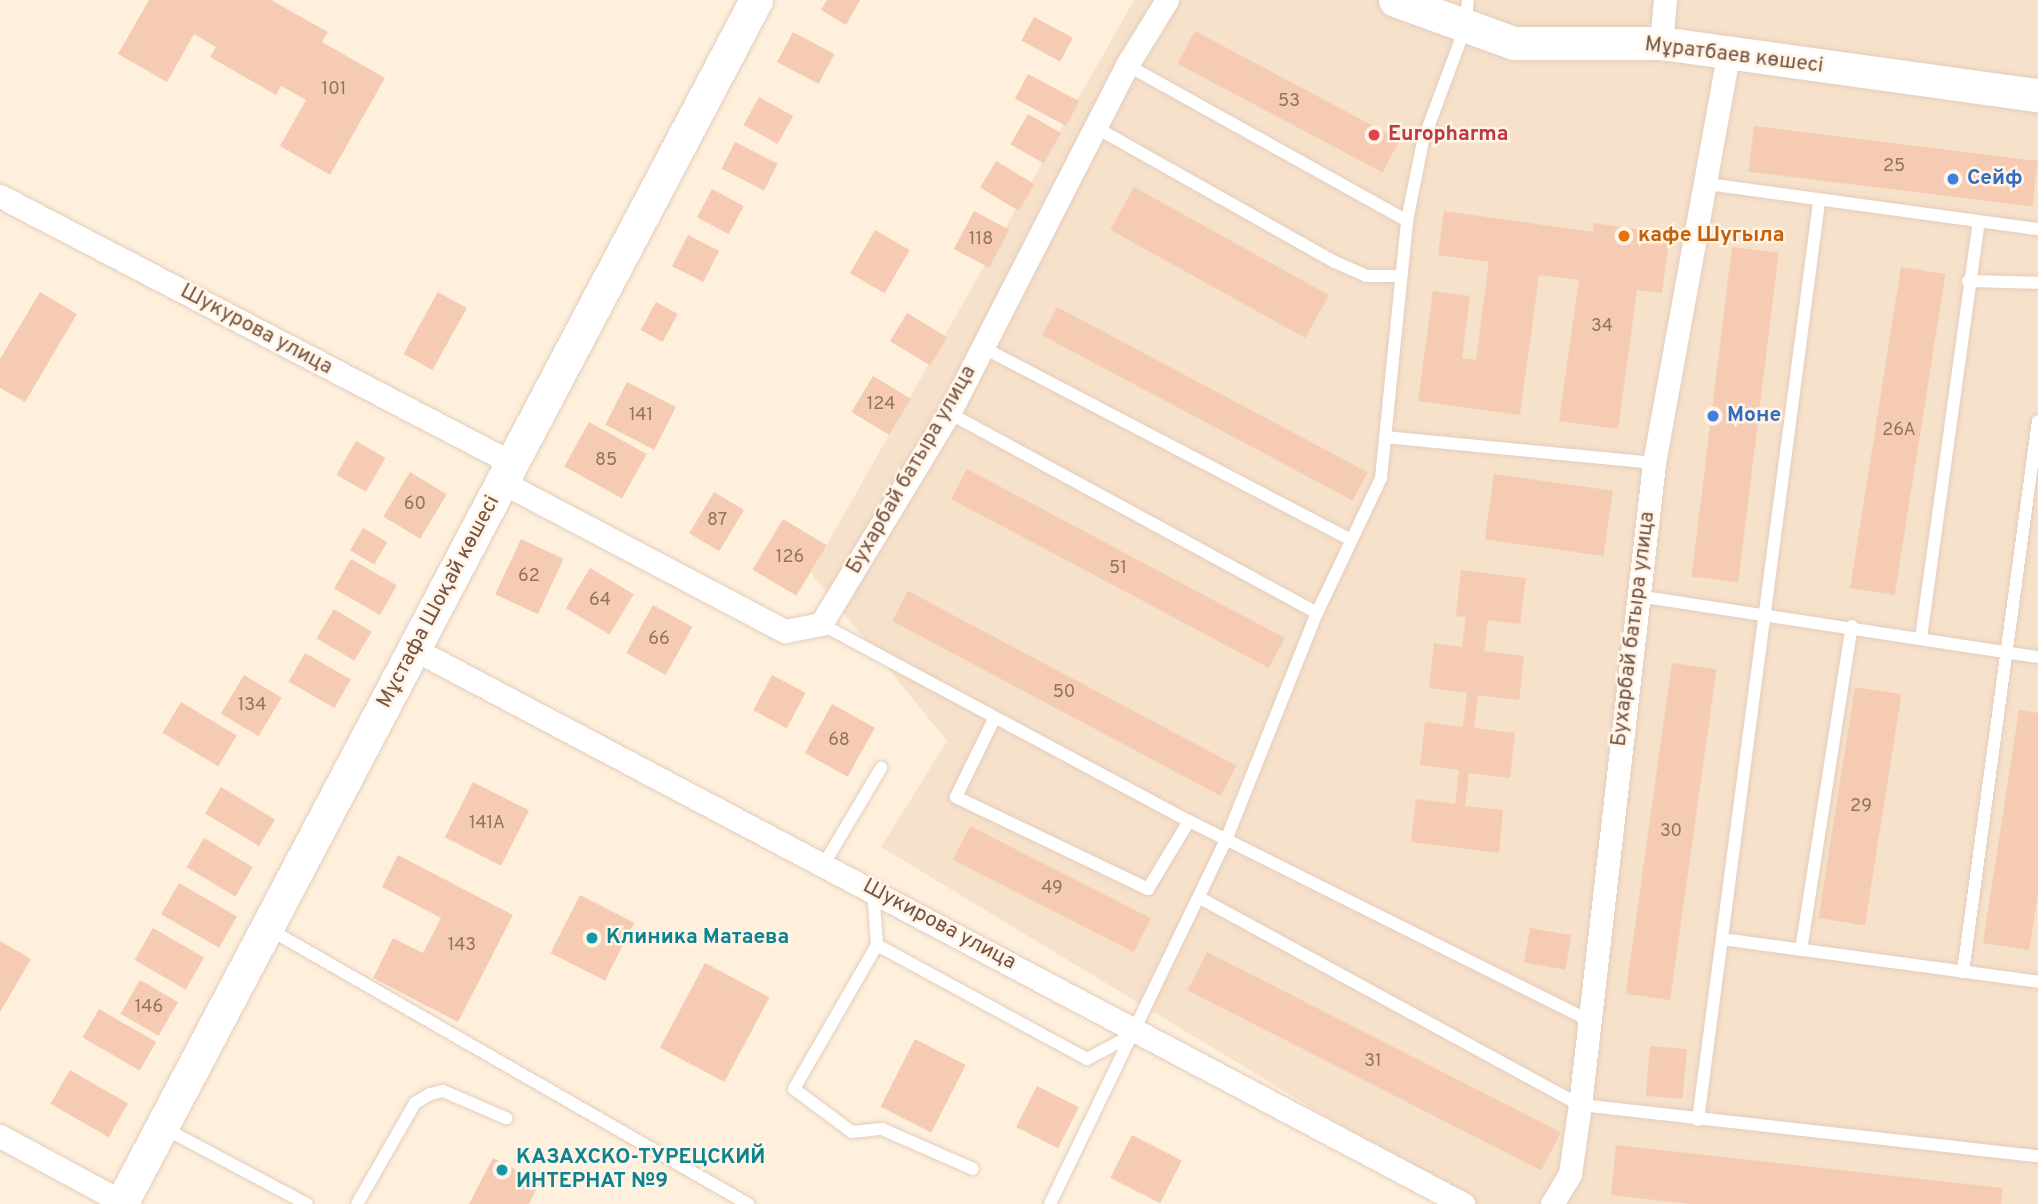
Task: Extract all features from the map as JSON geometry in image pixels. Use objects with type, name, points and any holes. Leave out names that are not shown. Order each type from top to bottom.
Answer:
[{"type":"street","name":"Мұстафа Шоқай көшесі","points":[[122,1203],[756,0]]},
{"type":"street","name":"Бухарбай батыра улица","points":[[821,624],[949,413],[1127,65],[1167,0]]},
{"type":"street","name":"Мұратбаев көшесі","points":[[1395,0],[1466,14],[1514,43],[1661,43],[2038,95]]},
{"type":"street","points":[[1661,43],[1665,0]]},
{"type":"street","name":"Бухарбай батыра улица","points":[[1552,1204],[1570,1174],[1654,463],[1701,183],[1728,54]]},
{"type":"street","name":"Шукурова улица","points":[[0,196],[507,472]]},
{"type":"street","points":[[507,472],[785,631],[821,624]]},
{"type":"street","name":"Шукирова улица","points":[[414,649],[1463,1204]]},
{"type":"street","points":[[0,1136],[122,1203]]},
{"type":"lane","points":[[1050,1204],[1139,1032],[1226,840],[1317,613],[1381,478],[1407,221],[1423,141],[1466,14]]},
{"type":"lane","points":[[1127,65],[1407,221]]},
{"type":"lane","points":[[1095,127],[1335,262],[1366,276],[1401,276]]},
{"type":"lane","points":[[1701,183],[1819,202],[2038,229]]},
{"type":"lane","points":[[1698,1120],[1768,612],[1819,202]]},
{"type":"lane","points":[[1921,638],[1968,281],[1979,222]]},
{"type":"lane","points":[[1968,281],[2038,283]]},
{"type":"lane","points":[[982,347],[1351,540]]},
{"type":"lane","points":[[949,413],[1317,613]]},
{"type":"lane","points":[[1963,972],[2038,421]]},
{"type":"lane","points":[[1385,437],[1654,463]]},
{"type":"lane","points":[[1638,596],[1768,612],[2038,657]]},
{"type":"lane","points":[[821,624],[994,719],[1189,821],[1588,1020]]},
{"type":"lane","points":[[1801,950],[1852,626]]},
{"type":"lane","points":[[994,719],[956,797],[1148,889],[1189,821]]},
{"type":"lane","points":[[824,864],[881,768]]},
{"type":"lane","points":[[873,890],[877,945],[794,1089],[852,1132],[883,1129],[973,1170]]},
{"type":"lane","points":[[1200,898],[1580,1105],[2038,1156]]},
{"type":"lane","points":[[267,928],[748,1204]]},
{"type":"lane","points":[[1722,939],[2038,982]]},
{"type":"lane","points":[[877,945],[1087,1059],[1139,1032]]},
{"type":"lane","points":[[357,1204],[415,1103],[430,1094],[443,1091],[506,1118]]},
{"type":"lane","points":[[162,1127],[307,1204]]},
{"type":"shaded area","points":[[1134,0],[2038,0],[2038,1204],[1471,1204],[881,847],[947,741],[811,573]]},
{"type":"building","points":[[149,0],[271,0],[328,32],[322,42],[385,78],[330,175],[280,146],[306,100],[281,86],[276,95],[210,57],[216,47],[194,34],[167,82],[118,54]]},
{"type":"building","points":[[827,0],[860,0],[846,25],[821,10]]},
{"type":"building","points":[[1034,17],[1073,38],[1060,61],[1021,41]]},
{"type":"building","points":[[1195,31],[1400,140],[1382,173],[1178,64]]},
{"type":"building","points":[[793,32],[834,54],[819,84],[777,62]]},
{"type":"building","points":[[1028,74],[1079,101],[1066,126],[1015,99]]},
{"type":"building","points":[[759,97],[793,116],[778,144],[743,125]]},
{"type":"building","points":[[1028,114],[1061,133],[1043,163],[1010,144]]},
{"type":"building","points":[[1754,126],[2038,161],[2032,207],[1748,172]]},
{"type":"building","points":[[735,142],[778,164],[764,191],[721,169]]},
{"type":"building","points":[[996,161],[1035,184],[1019,211],[980,188]]},
{"type":"building","points":[[1134,187],[1329,295],[1305,338],[1110,230]]},
{"type":"building","points":[[712,189],[744,206],[729,234],[697,217]]},
{"type":"building","points":[[974,211],[1009,230],[989,268],[954,249]]},
{"type":"building","points":[[1444,211],[1593,232],[1594,223],[1670,234],[1662,293],[1637,290],[1618,429],[1559,421],[1579,280],[1539,275],[1520,415],[1418,401],[1433,291],[1470,296],[1462,358],[1476,360],[1489,262],[1438,255]]},
{"type":"building","points":[[875,230],[910,250],[885,293],[850,273]]},
{"type":"building","points":[[688,235],[719,251],[703,282],[672,266]]},
{"type":"building","points":[[1732,247],[1779,253],[1738,582],[1692,577]]},
{"type":"building","points":[[1901,267],[1945,274],[1895,595],[1850,588]]},
{"type":"building","points":[[40,292],[77,314],[25,402],[0,388],[0,359]]},
{"type":"building","points":[[438,292],[467,308],[432,370],[404,354]]},
{"type":"building","points":[[656,302],[678,314],[662,342],[640,330]]},
{"type":"building","points":[[1057,307],[1368,472],[1353,501],[1042,335]]},
{"type":"building","points":[[907,313],[947,337],[930,365],[890,341]]},
{"type":"building","points":[[873,376],[911,399],[889,435],[851,412]]},
{"type":"building","points":[[627,382],[676,407],[654,450],[605,425]]},
{"type":"building","points":[[589,422],[647,454],[622,499],[564,467]]},
{"type":"building","points":[[356,441],[385,458],[366,492],[336,475]]},
{"type":"building","points":[[967,469],[1285,638],[1269,668],[951,499]]},
{"type":"building","points":[[410,472],[447,494],[420,539],[383,517]]},
{"type":"building","points":[[1494,474],[1613,491],[1604,556],[1485,539]]},
{"type":"building","points":[[714,492],[744,510],[719,551],[689,533]]},
{"type":"building","points":[[783,519],[827,545],[796,596],[753,570]]},
{"type":"building","points":[[363,528],[387,542],[374,565],[350,551]]},
{"type":"building","points":[[521,539],[564,559],[538,614],[495,594]]},
{"type":"building","points":[[351,559],[397,586],[380,615],[334,588]]},
{"type":"building","points":[[590,568],[634,594],[610,635],[566,608]]},
{"type":"building","points":[[1461,570],[1526,578],[1520,624],[1488,620],[1484,651],[1524,656],[1519,700],[1478,695],[1474,728],[1515,733],[1510,778],[1469,773],[1465,806],[1503,810],[1499,853],[1411,842],[1416,799],[1455,804],[1459,770],[1420,765],[1425,722],[1463,727],[1467,693],[1429,688],[1434,643],[1462,647],[1466,617],[1456,616]]},
{"type":"building","points":[[908,591],[1236,766],[1220,796],[892,621]]},
{"type":"building","points":[[653,605],[692,627],[666,675],[626,653]]},
{"type":"building","points":[[334,609],[372,632],[354,661],[316,638]]},
{"type":"building","points":[[305,653],[351,680],[334,708],[288,682]]},
{"type":"building","points":[[1672,663],[1717,669],[1670,1000],[1626,994]]},
{"type":"building","points":[[244,675],[282,698],[259,736],[221,714]]},
{"type":"building","points":[[772,675],[806,693],[787,728],[753,710]]},
{"type":"building","points":[[1855,687],[1901,694],[1865,925],[1818,918]]},
{"type":"building","points":[[181,702],[237,735],[218,766],[162,733]]},
{"type":"building","points":[[832,704],[875,728],[848,777],[805,753]]},
{"type":"building","points":[[2019,710],[2038,713],[2038,894],[2029,950],[1983,943]]},
{"type":"building","points":[[473,782],[529,811],[501,866],[445,837]]},
{"type":"building","points":[[221,787],[275,819],[259,846],[205,814]]},
{"type":"building","points":[[970,826],[1151,918],[1134,952],[953,860]]},
{"type":"building","points":[[204,838],[253,867],[235,897],[186,867]]},
{"type":"building","points":[[398,855],[513,915],[458,1022],[373,978],[393,938],[423,953],[441,918],[382,887]]},
{"type":"building","points":[[179,883],[237,916],[219,948],[161,914]]},
{"type":"building","name":"Клиника Матаева","points":[[580,895],[634,923],[605,981],[550,953]]},
{"type":"building","points":[[153,928],[204,958],[186,990],[134,960]]},
{"type":"building","points":[[1530,928],[1571,935],[1565,970],[1524,962]]},
{"type":"building","points":[[0,941],[31,959],[0,1012]]},
{"type":"building","points":[[1207,952],[1561,1132],[1541,1171],[1187,990]]},
{"type":"building","points":[[705,963],[769,997],[724,1082],[660,1048]]},
{"type":"building","points":[[140,980],[178,1002],[159,1036],[120,1014]]},
{"type":"building","points":[[99,1009],[156,1042],[140,1071],[83,1038]]},
{"type":"building","points":[[915,1039],[966,1065],[931,1133],[880,1107]]},
{"type":"building","points":[[1650,1046],[1687,1049],[1683,1099],[1646,1096]]},
{"type":"building","points":[[70,1070],[128,1104],[109,1137],[50,1104]]},
{"type":"building","points":[[1037,1086],[1079,1107],[1058,1148],[1016,1127]]},
{"type":"building","points":[[1132,1135],[1182,1160],[1160,1203],[1110,1178]]},
{"type":"building","points":[[1616,1145],[2003,1188],[2001,1204],[1691,1204],[1611,1195]]},
{"type":"building","name":"КАЗАХСКО-ТУРЕЦСКИЙ ИНТЕРНАТ №9","points":[[493,1158],[540,1182],[529,1204],[469,1204]]},
{"type":"place","name":"Europharma","points":[[1374,135]]},
{"type":"place","name":"Сейф","points":[[1953,179]]},
{"type":"place","name":"кафе Шугыла","points":[[1624,236]]},
{"type":"place","name":"Моне","points":[[1713,416]]},
{"type":"place","name":"Клиника Матаева","points":[[592,938]]},
{"type":"place","name":"КАЗАХСКО-ТУРЕЦСКИЙ ИНТЕРНАТ №9","points":[[502,1170]]}]
